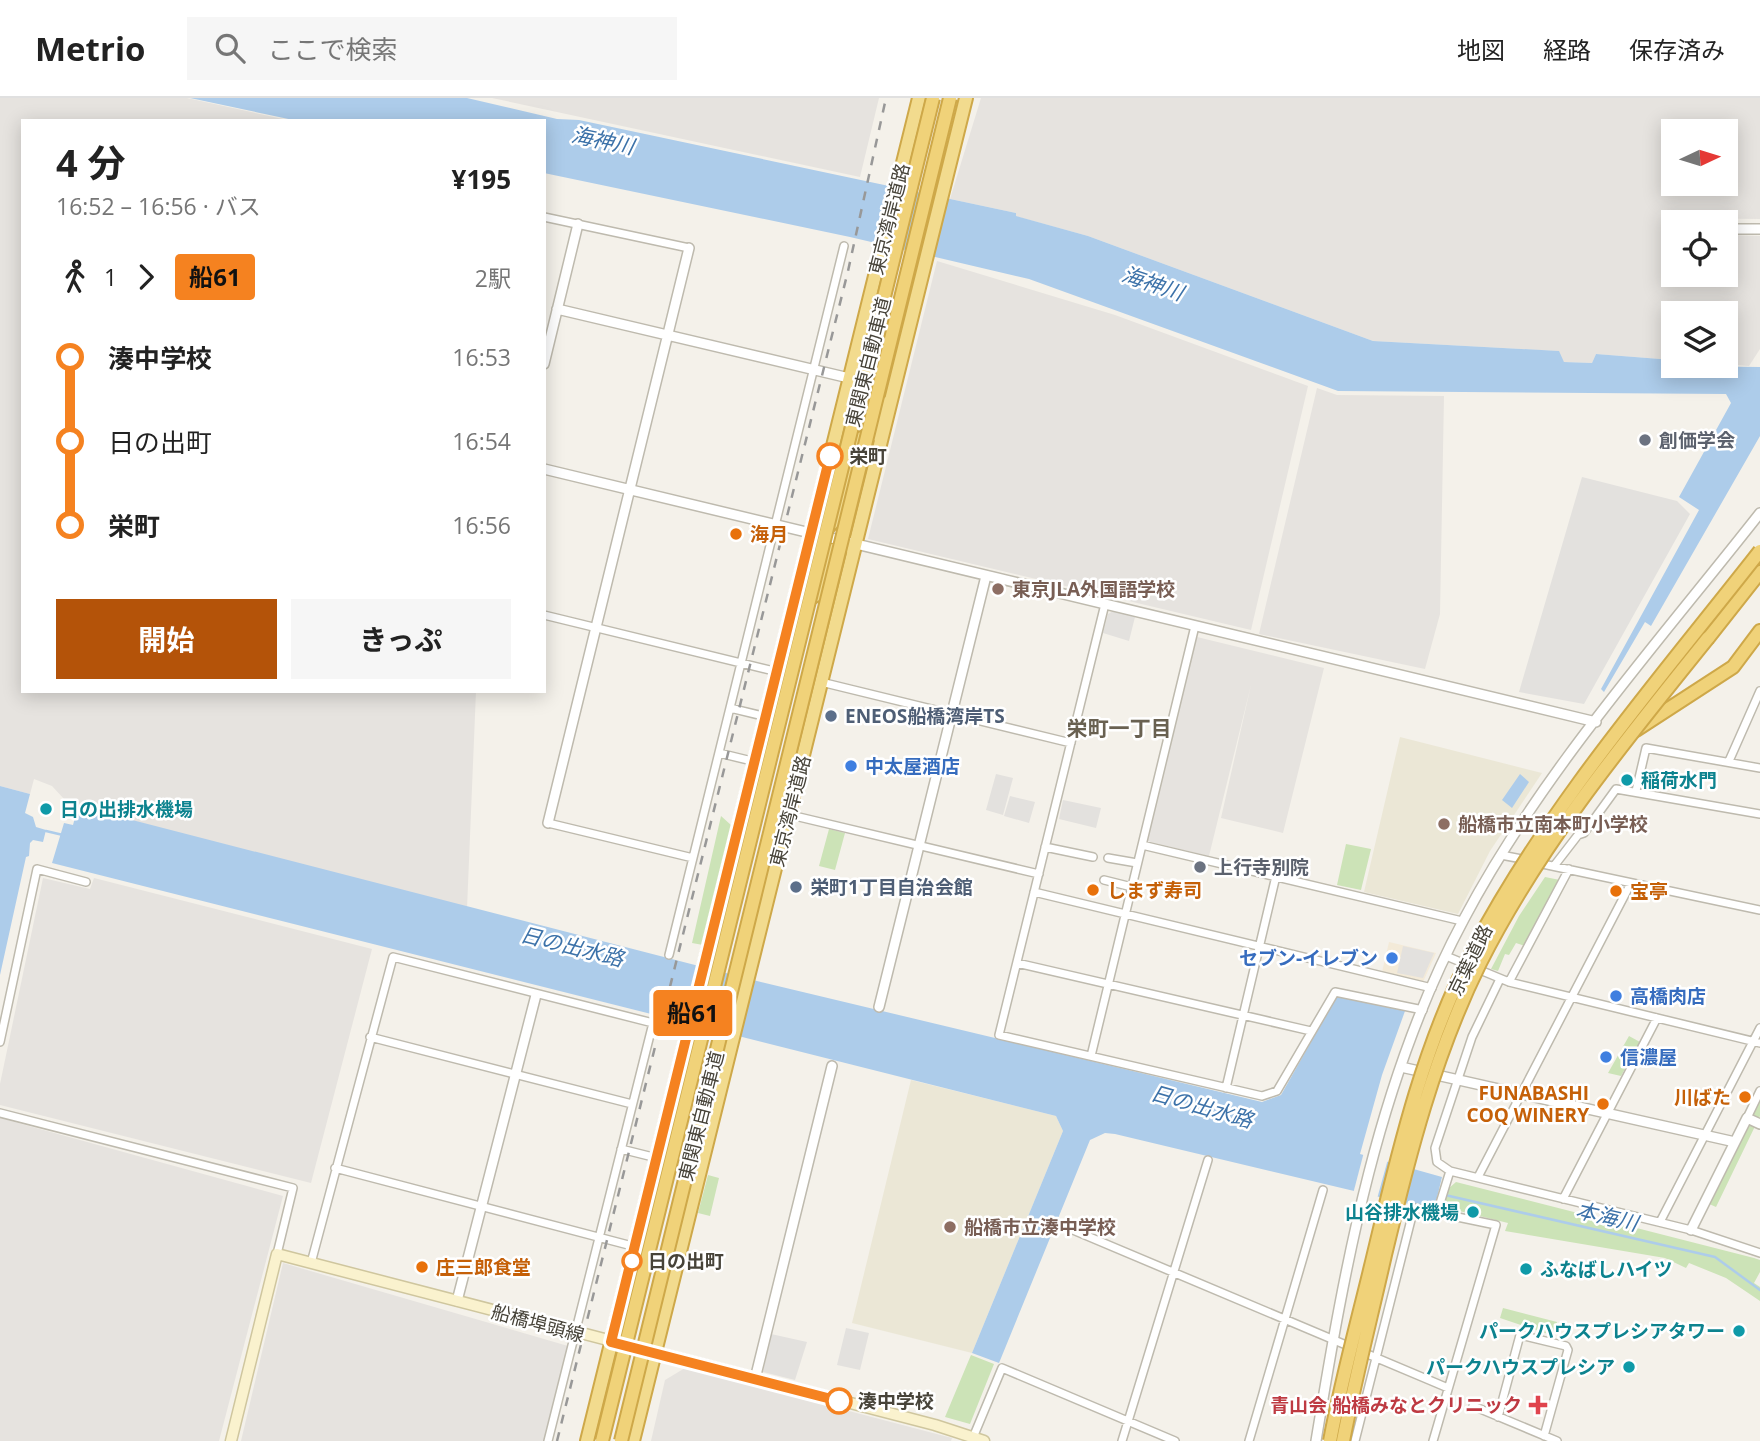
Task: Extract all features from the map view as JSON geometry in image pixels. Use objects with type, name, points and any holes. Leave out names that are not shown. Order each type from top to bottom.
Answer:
[{"type":"highway","name":"東京湾岸道路","points":[[587,1441],[919,98]]},
{"type":"highway","name":"東関東自動車道","points":[[601,1441],[933,98]]},
{"type":"highway","name":"東関東自動車道","points":[[621,1441],[950,98]]},
{"type":"highway","name":"東京湾岸道路","points":[[633,1441],[966,98]]},
{"type":"highway","name":"東京湾岸道路","points":[[946,180],[954,167],[974,98]]},
{"type":"highway","points":[[811,534],[831,526],[836,519],[856,440],[872,435],[881,410],[892,399]]},
{"type":"highway","points":[[782,654],[787,651],[802,602],[821,592],[833,550],[856,544]]},
{"type":"highway","name":"京葉道路","points":[[1330,1441],[1399,1148],[1437,1032],[1458,981],[1497,907],[1558,811],[1760,551]]},
{"type":"highway","name":"京葉道路","points":[[1343,1441],[1410,1150],[1446,1042],[1480,964],[1526,881],[1633,732],[1760,572]]},
{"type":"highway","points":[[1633,732],[1733,667],[1760,631]]},
{"type":"main road","name":"船橋埠頭線","points":[[277,1254],[755,1379],[960,1437],[984,1441]]},
{"type":"main road","points":[[231,1441],[277,1254]]},
{"type":"street","points":[[546,217],[689,248],[548,823],[693,858]]},
{"type":"street","points":[[546,355],[578,224]]},
{"type":"street","points":[[1738,229],[1760,229]]},
{"type":"street","points":[[669,955],[844,246]]},
{"type":"street","points":[[557,309],[849,378]]},
{"type":"street","points":[[546,469],[1596,722]]},
{"type":"street","points":[[1316,1441],[1332,1338],[1374,1154],[1401,1067],[1462,921],[1501,855],[1550,782],[1760,513]]},
{"type":"street","points":[[879,1007],[986,576]]},
{"type":"street","points":[[1105,604],[999,1035],[1262,1096],[1277,1091],[1331,996],[1340,990],[1423,1010]]},
{"type":"street","points":[[546,616],[778,672]]},
{"type":"street","points":[[1091,1056],[1195,626]]},
{"type":"street","points":[[821,682],[1071,743]]},
{"type":"street","points":[[1729,761],[1760,691]]},
{"type":"street","points":[[730,708],[767,717]]},
{"type":"street","points":[[1751,711],[1760,715]]},
{"type":"street","points":[[1636,791],[1646,748],[1760,768]]},
{"type":"street","points":[[719,753],[757,762]]},
{"type":"street","points":[[1554,866],[1578,835],[1584,833],[1614,790],[1636,791],[1760,814]]},
{"type":"street","points":[[799,817],[1039,874]]},
{"type":"street","points":[[1142,845],[1462,921]]},
{"type":"street","points":[[1045,847],[1093,857]]},
{"type":"street","points":[[1501,855],[1760,910]]},
{"type":"street","points":[[1108,858],[1137,863]]},
{"type":"street","points":[[0,1042],[37,869],[86,882]]},
{"type":"street","points":[[1510,982],[1569,869]]},
{"type":"street","points":[[1226,1088],[1276,876]]},
{"type":"street","points":[[1104,880],[1132,887]]},
{"type":"street","points":[[1478,1177],[1631,883]]},
{"type":"street","points":[[1034,892],[1432,988]]},
{"type":"street","points":[[1446,956],[1510,982],[1756,1042]]},
{"type":"street","points":[[310,1263],[393,957],[653,1023],[548,1441]]},
{"type":"street","points":[[1017,963],[1311,1031]]},
{"type":"street","points":[[1500,979],[1472,1037],[1457,1080],[1435,1148],[1437,1162],[1450,1171],[1691,1230],[1760,1253]]},
{"type":"street","points":[[457,1301],[536,995]]},
{"type":"street","points":[[1563,1199],[1657,1018]]},
{"type":"street","points":[[1660,1222],[1704,1135],[1756,1042],[1760,1028]]},
{"type":"street","points":[[370,1037],[632,1104]]},
{"type":"street","points":[[755,1379],[832,1066]]},
{"type":"street","points":[[1401,1067],[1735,1143]]},
{"type":"street","points":[[1691,1230],[1760,1091]]},
{"type":"street","points":[[0,1113],[293,1188],[277,1254]]},
{"type":"street","points":[[1747,1118],[1760,1124]]},
{"type":"street","points":[[621,1149],[657,1158]]},
{"type":"street","points":[[1122,1441],[1208,1160]]},
{"type":"street","points":[[335,1168],[636,1247]]},
{"type":"street","points":[[1437,1213],[1450,1171]]},
{"type":"street","points":[[1250,1441],[1323,1190]]},
{"type":"street","points":[[1355,1441],[1414,1208],[1496,1224],[1433,1441]]},
{"type":"street","points":[[1061,1225],[1448,1388]]},
{"type":"street","points":[[1498,1417],[1520,1335],[1566,1346],[1568,1350],[1544,1436]]},
{"type":"street","points":[[972,1439],[1002,1368],[1175,1441]]},
{"type":"street","points":[[1473,1406],[1557,1441]]},
{"type":"shaded area","points":[[0,98],[187,98],[283,119],[21,119],[21,693],[476,693],[467,909],[78,806],[78,802],[64,799],[52,786],[34,779],[30,794],[0,786]]},
{"type":"shaded area","points":[[492,98],[879,98],[860,177]]},
{"type":"shaded area","points":[[981,98],[1760,98],[1760,219],[1738,219],[1738,210],[1661,210],[1661,287],[1738,287],[1738,235],[1760,236],[1760,349],[1749,366],[1738,365],[1738,301],[1661,301],[1661,359],[1596,354],[1592,363],[1564,362],[1558,351],[1373,341],[1088,236],[1015,216],[1016,213],[950,199]]},
{"type":"shaded area","points":[[937,261],[1115,315],[1308,386],[1251,630],[868,539]]},
{"type":"shaded area","points":[[1317,388],[1337,395],[1444,396],[1440,614],[1425,669],[1259,634]]},
{"type":"shaded area","points":[[1582,477],[1677,501],[1690,514],[1584,704],[1519,692]]},
{"type":"shaded area","points":[[1113,611],[1135,617],[1129,641],[1103,633],[1108,614]]},
{"type":"shaded area","points":[[1197,637],[1324,668],[1283,833],[1221,818],[1251,685],[1209,856],[1147,841]]},
{"type":"shaded area","name":"船橋市立南本町小学校","points":[[1400,737],[1542,773],[1490,851],[1458,914],[1364,892]]},
{"type":"shaded area","points":[[996,774],[1013,778],[1003,815],[986,810]]},
{"type":"shaded area","points":[[1010,796],[1035,802],[1029,823],[1004,816]]},
{"type":"shaded area","points":[[1063,800],[1101,808],[1096,828],[1059,819]]},
{"type":"shaded area","points":[[43,878],[90,889],[94,878],[372,949],[311,1183],[0,1105],[0,1084]]},
{"type":"shaded area","points":[[1389,942],[1436,953],[1423,982],[1382,972]]},
{"type":"shaded area","points":[[1403,946],[1434,953],[1423,978],[1397,973]]},
{"type":"shaded area","name":"船橋市立湊中学校","points":[[911,1080],[1056,1116],[1063,1131],[972,1353],[852,1323]]},
{"type":"shaded area","points":[[0,1118],[283,1196],[219,1441],[0,1441]]},
{"type":"shaded area","points":[[283,1263],[568,1346],[544,1441],[241,1441]]},
{"type":"shaded area","points":[[846,1328],[869,1333],[860,1370],[837,1365]]},
{"type":"shaded area","points":[[771,1334],[807,1342],[795,1380],[763,1372]]},
{"type":"shaded area","points":[[685,1368],[952,1438],[951,1441],[651,1441],[665,1380]]},
{"type":"green space","points":[[721,816],[731,825],[703,945],[692,943]]},
{"type":"green space","points":[[829,829],[845,833],[835,870],[819,866]]},
{"type":"green space","points":[[1346,844],[1371,849],[1361,890],[1337,885]]},
{"type":"green space","points":[[1545,877],[1560,880],[1525,946],[1516,943],[1509,955],[1505,954],[1498,971],[1491,969],[1519,916]]},
{"type":"green space","points":[[1629,1036],[1640,1042],[1621,1076],[1608,1073]]},
{"type":"green space","points":[[1760,1100],[1760,1116],[1716,1207],[1707,1203]]},
{"type":"green space","points":[[708,1175],[719,1178],[710,1216],[698,1213]]},
{"type":"green space","points":[[1456,1182],[1760,1260],[1760,1272],[1754,1283],[1760,1287],[1760,1301],[1726,1278],[1689,1263],[1686,1268],[1665,1258],[1505,1231],[1508,1223],[1443,1207],[1448,1189]]},
{"type":"green space","points":[[1503,1308],[1557,1322],[1554,1336],[1500,1318]]},
{"type":"green space","points":[[971,1355],[994,1364],[970,1424],[945,1417]]},
{"type":"water","name":"海神川","points":[[190,98],[467,98],[557,119],[579,120],[1016,213],[1016,216],[1088,236],[1373,341],[1559,351],[1564,362],[1592,363],[1596,354],[1661,359],[1661,378],[1738,378],[1738,367],[1760,367],[1760,436],[1651,626],[1645,622],[1604,692],[1601,689],[1699,510],[1679,497],[1731,403],[1726,394],[1338,391],[1029,279],[850,237],[546,173],[546,119],[289,119]]},
{"type":"water","points":[[1520,774],[1529,782],[1512,808],[1502,800]]},
{"type":"water","points":[[0,786],[30,794],[25,813],[33,817],[36,827],[46,830],[43,842],[33,840],[30,843],[0,975]]},
{"type":"water","points":[[78,806],[757,981],[1262,1102],[1281,1095],[1337,996],[1405,1011],[1382,1075],[1360,1154],[1442,1177],[1434,1210],[1105,1133],[1090,1140],[999,1363],[972,1353],[1063,1131],[1056,1116],[52,863],[64,823],[73,825]]},
{"type":"pier","points":[[1364,1152],[1388,1159],[1377,1199],[1353,1194]]},
{"type":"waterway","name":"日の出水路","points":[[46,831],[63,835]]},
{"type":"waterway","name":"本海川","points":[[1445,1195],[1715,1257],[1760,1290]]},
{"type":"railway","points":[[557,1441],[848,271],[886,98]]},
{"type":"bus line","name":"船61","points":[[830,456],[757,762],[611,1342],[839,1401]]},
{"type":"place","name":"創価学会","points":[[1645,440]]},
{"type":"place","name":"栄町","points":[[830,456]]},
{"type":"place","name":"海月","points":[[736,534]]},
{"type":"place","name":"東京JLA外国語学校","points":[[998,589]]},
{"type":"place","name":"ENEOS船橋湾岸TS","points":[[831,716]]},
{"type":"place","name":"中太屋酒店","points":[[851,766]]},
{"type":"place","name":"稲荷水門","points":[[1627,780]]},
{"type":"place","name":"日の出排水機場","points":[[46,809]]},
{"type":"place","name":"船橋市立南本町小学校","points":[[1444,824]]},
{"type":"place","name":"上行寺別院","points":[[1200,867]]},
{"type":"place","name":"栄町1丁目自治会館","points":[[796,887]]},
{"type":"place","name":"しまず寿司","points":[[1093,890]]},
{"type":"place","name":"宝亭","points":[[1616,891]]},
{"type":"place","name":"セブン-イレブン","points":[[1392,958]]},
{"type":"place","name":"高橋肉店","points":[[1616,996]]},
{"type":"place","name":"信濃屋","points":[[1606,1057]]},
{"type":"place","name":"川ばた","points":[[1745,1097]]},
{"type":"place","name":"FUNABASHI COQ WINERY","points":[[1603,1104]]},
{"type":"place","name":"山谷排水機場","points":[[1473,1212]]},
{"type":"place","name":"船橋市立湊中学校","points":[[950,1227]]},
{"type":"place","name":"日の出町","points":[[632,1261]]},
{"type":"place","name":"庄三郎食堂","points":[[422,1267]]},
{"type":"place","name":"ふなばしハイツ","points":[[1526,1269]]},
{"type":"place","name":"パークハウスプレシアタワー","points":[[1739,1331]]},
{"type":"place","name":"パークハウスプレシア","points":[[1629,1367]]},
{"type":"place","name":"湊中学校","points":[[839,1401]]},
{"type":"place","name":"青山会 船橋みなとクリニック","points":[[1538,1405]]},
{"type":"district","name":"栄町一丁目","points":[[1119,728]]}]
